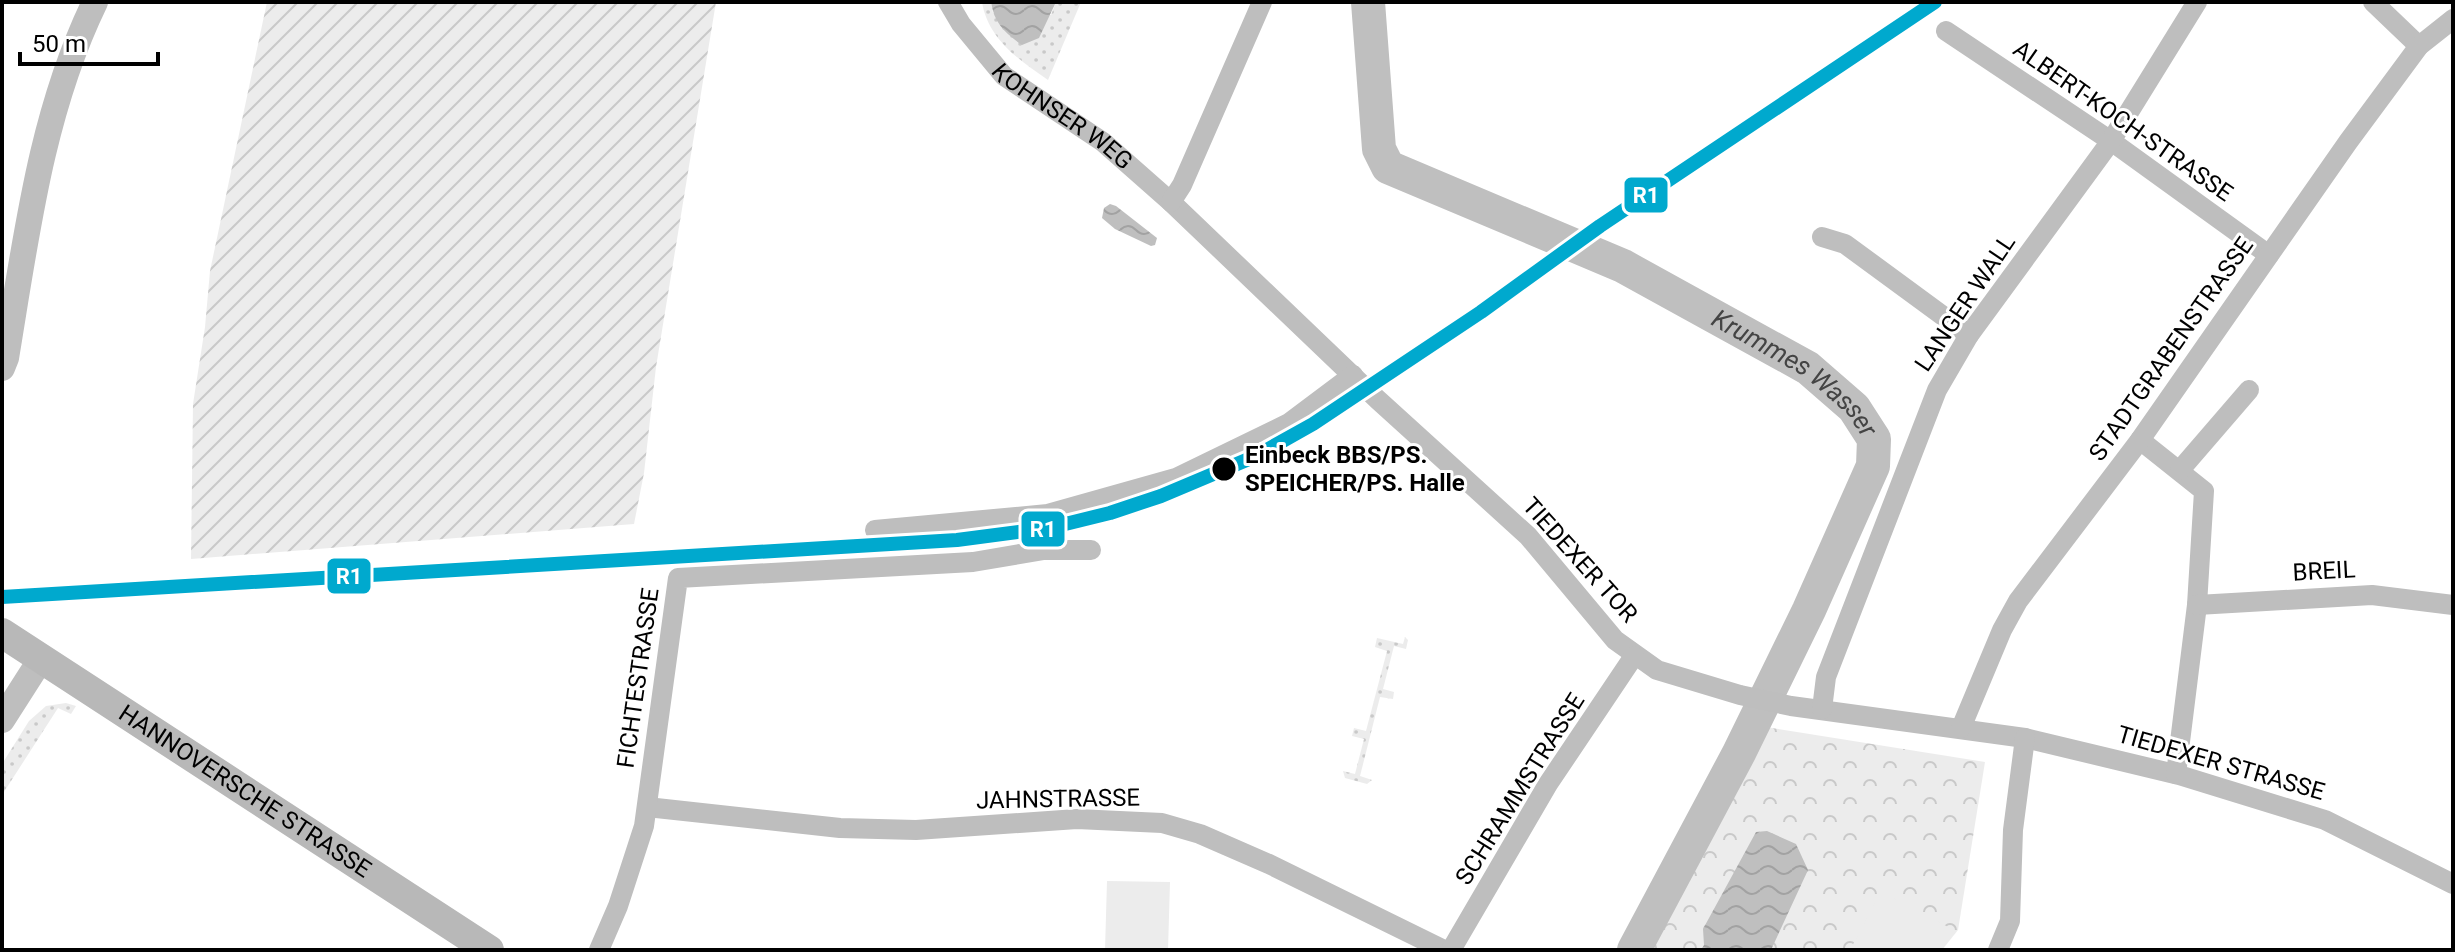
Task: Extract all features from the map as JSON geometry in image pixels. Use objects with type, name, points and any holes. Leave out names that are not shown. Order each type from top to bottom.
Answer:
[{"type":"main road","name":"HANNOVERSCHE STRASSE","points":[[2,633],[489,950]]},
{"type":"street","points":[[2,368],[29,211],[76,41],[95,2]]},
{"type":"street","name":"KOHNSER WEG","points":[[948,2],[961,24],[1004,76],[1103,142],[1171,202]]},
{"type":"street","points":[[961,24],[962,2]]},
{"type":"street","points":[[1171,202],[1182,185],[1262,2]]},
{"type":"street","name":"LANGER WALL","points":[[1822,709],[1826,677],[1937,390],[1969,335],[2111,141],[2197,2]]},
{"type":"street","points":[[2373,2],[2419,46]]},
{"type":"street","name":"STADTGRABENSTRASSE","points":[[1961,728],[2002,630],[2018,601],[2140,440],[2348,142],[2419,46],[2453,19]]},
{"type":"street","name":"ALBERT-KOCH-STRASSE","points":[[1946,31],[2111,141],[2269,255]]},
{"type":"street","name":"TIEDEXER TOR","points":[[1171,202],[1528,536],[1615,640],[1634,656],[1657,670],[1681,679],[1740,695],[1791,706],[1961,728]]},
{"type":"street","points":[[1822,237],[1845,244],[1969,335]]},
{"type":"street","points":[[875,530],[1048,514],[1176,478],[1289,423],[1353,375]]},
{"type":"street","points":[[2180,470],[2249,390]]},
{"type":"street","points":[[2140,440],[2204,491],[2197,605],[2176,774]]},
{"type":"street","name":"FICHTESTRASSE","points":[[599,950],[618,906],[644,826],[678,578],[973,562],[1044,550],[1091,550]]},
{"type":"street","name":"BREIL","points":[[2197,605],[2372,595],[2453,605]]},
{"type":"street","name":"SCHRAMMSTRASSE","points":[[1451,950],[1548,784],[1634,656]]},
{"type":"street","points":[[2,720],[41,659]]},
{"type":"street","name":"TIEDEXER STRASSE","points":[[1961,728],[2025,738],[2176,774],[2325,820],[2453,884]]},
{"type":"street","points":[[1998,950],[2010,921],[2013,830],[2025,738]]},
{"type":"street","name":"JAHNSTRASSE","points":[[647,807],[840,828],[916,830],[1077,819],[1162,823],[1200,834],[1269,864],[1444,950]]},
{"type":"green space","points":[[267,2],[716,2],[656,367],[644,473],[634,524],[191,559],[193,404],[210,271]]},
{"type":"green space","points":[[982,2],[991,2],[993,13],[1051,15],[1056,2],[1081,2],[1048,80],[998,38],[985,15]]},
{"type":"green space","points":[[1405,637],[1408,640],[1406,649],[1394,646],[1383,689],[1394,692],[1393,699],[1380,697],[1360,776],[1372,780],[1367,784],[1345,778],[1343,771],[1355,774],[1364,739],[1352,736],[1354,728],[1366,731],[1387,651],[1375,647],[1377,638],[1403,644]]},
{"type":"green space","points":[[66,703],[76,706],[71,714],[58,708],[2,795],[2,764],[29,721],[46,706]]},
{"type":"green space","points":[[1740,723],[1985,762],[1958,930],[1942,950],[1622,950]]},
{"type":"green space","points":[[1107,881],[1170,882],[1168,950],[1105,950]]},
{"type":"green space","points":[[1881,892],[1954,930],[1939,950],[1850,950]]},
{"type":"water","points":[[991,2],[1056,2],[1039,38],[1022,45],[1001,27]]},
{"type":"water","points":[[1110,204],[1157,238],[1155,245],[1151,246],[1115,229],[1102,218],[1104,208]]},
{"type":"water","points":[[1767,831],[1796,844],[1808,870],[1771,950],[1701,950],[1704,945],[1703,929],[1756,832]]},
{"type":"waterway","name":"Krummes Wasser","points":[[1368,2],[1379,149],[1388,167],[1623,266],[1808,368],[1854,408],[1874,439],[1873,466],[1809,610],[1739,753],[1634,950]]},
{"type":"transit line","name":"R1","points":[[2,597],[957,540],[1049,528],[1110,513],[1161,496],[1256,456],[1313,424],[1481,312],[1600,226],[1935,2]]},
{"type":"place","name":"Einbeck BBS/PS. SPEICHER/PS. Halle","points":[[1224,469]]}]
